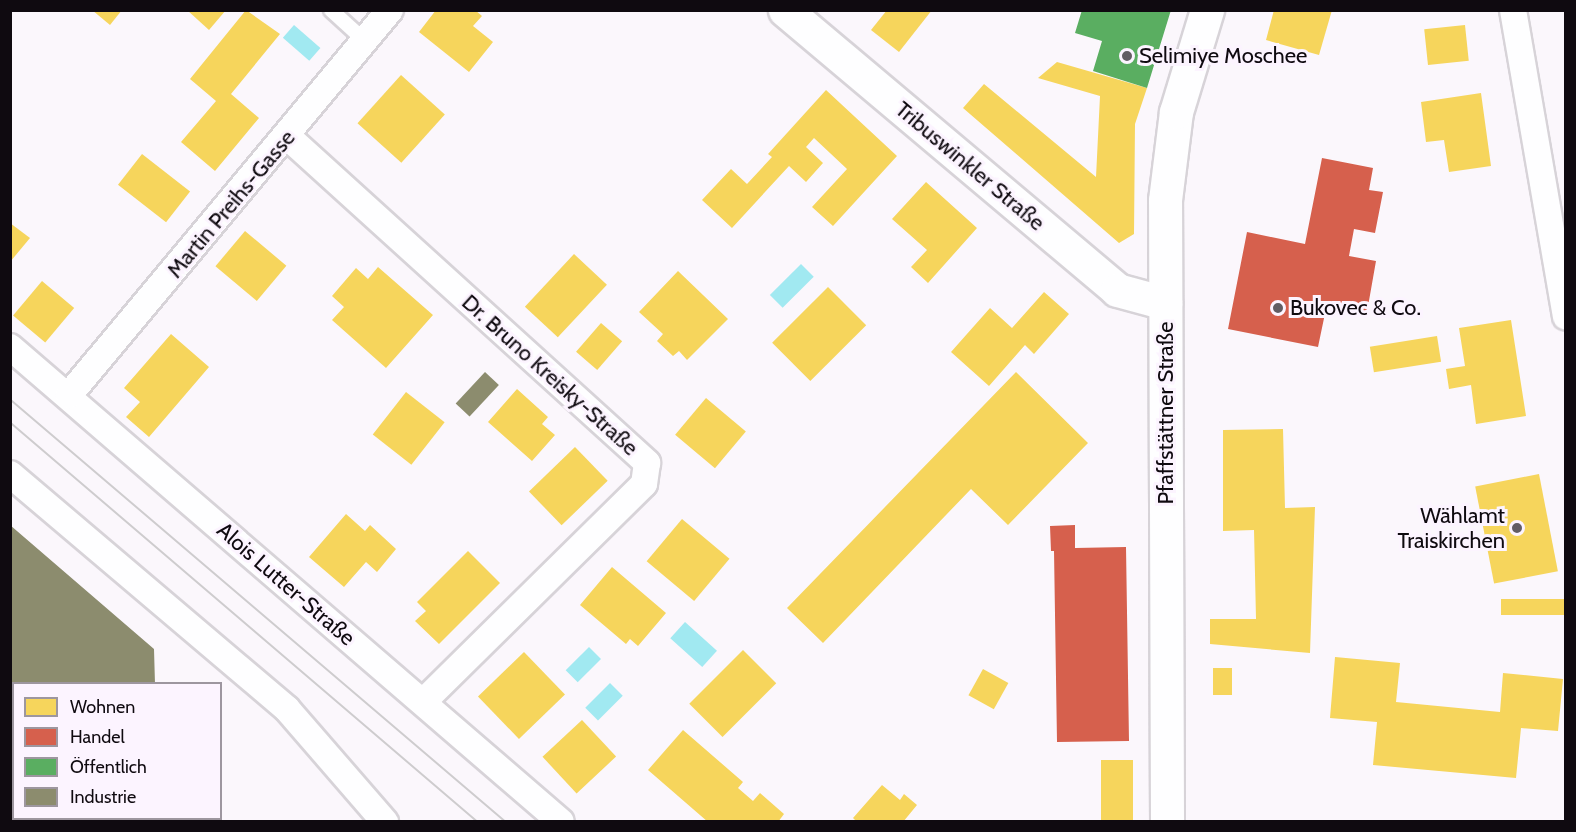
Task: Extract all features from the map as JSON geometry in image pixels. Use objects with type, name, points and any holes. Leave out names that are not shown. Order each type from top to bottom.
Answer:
[{"type":"main road","name":"Tribuswinkler Straße","points":[[784,10],[1117,290],[1165,303]]},
{"type":"main road","name":"Pfaffstättner Straße","points":[[1167,822],[1165,200],[1176,112],[1206,10]]},
{"type":"street","name":"Martin Preihs-Gasse","points":[[69,395],[288,137],[390,10]]},
{"type":"street","points":[[1513,10],[1562,267],[1566,316]]},
{"type":"street","name":"Dr. Bruno Kreisky-Straße","points":[[288,137],[646,462],[644,483],[423,702]]},
{"type":"street","name":"Alois Lutter-Straße","points":[[10,347],[69,395],[561,822]]},
{"type":"street","points":[[10,474],[287,710],[385,822]]},
{"type":"lane","points":[[331,10],[364,40]]},
{"type":"water","points":[[294,25],[320,48],[309,61],[283,38]]},
{"type":"water","points":[[801,264],[814,277],[783,308],[770,295]]},
{"type":"water","points":[[685,622],[717,651],[702,667],[670,638]]},
{"type":"water","points":[[589,647],[601,659],[578,682],[566,670]]},
{"type":"water","points":[[610,683],[623,696],[598,720],[585,708]]},
{"type":"building: Wohnen","points":[[92,10],[122,10],[110,25]]},
{"type":"building: Wohnen","points":[[187,10],[226,10],[209,30]]},
{"type":"building: Wohnen","points":[[246,10],[280,34],[231,94],[259,118],[215,171],[181,142],[216,101],[190,79]]},
{"type":"building: Wohnen","points":[[436,10],[475,10],[482,16],[473,26],[493,42],[469,72],[419,32]]},
{"type":"building: Wohnen","points":[[887,10],[932,10],[899,52],[871,30]]},
{"type":"building: Wohnen","points":[[1274,10],[1332,10],[1319,55],[1266,40]]},
{"type":"building: Wohnen","points":[[1465,25],[1469,61],[1428,65],[1424,29]]},
{"type":"building: Wohnen","points":[[1057,62],[1147,88],[1135,124],[1134,234],[1119,243],[963,108],[984,84],[1096,177],[1100,96],[1038,78]]},
{"type":"building: Wohnen","points":[[401,75],[445,114],[401,163],[358,123]]},
{"type":"building: Wohnen","points":[[826,90],[897,156],[833,226],[812,207],[847,169],[814,138],[806,147],[823,163],[806,182],[789,166],[732,228],[702,200],[731,169],[747,184],[772,157],[768,154]]},
{"type":"building: Wohnen","points":[[1481,93],[1491,166],[1449,172],[1444,140],[1426,142],[1421,102]]},
{"type":"building: Wohnen","points":[[142,154],[190,192],[166,222],[118,185]]},
{"type":"building: Wohnen","points":[[926,182],[977,228],[928,283],[911,267],[927,250],[892,219]]},
{"type":"building: Wohnen","points":[[10,223],[30,238],[10,262]]},
{"type":"building: Wohnen","points":[[245,231],[286,266],[257,301],[215,266]]},
{"type":"building: Wohnen","points":[[574,254],[607,285],[558,337],[525,307]]},
{"type":"building: Wohnen","points":[[378,267],[433,315],[386,368],[332,320],[344,307],[332,296],[356,268],[368,279]]},
{"type":"building: Wohnen","points":[[678,271],[728,319],[687,360],[679,351],[673,356],[657,341],[663,334],[639,312]]},
{"type":"building: Wohnen","points":[[42,281],[74,308],[45,342],[13,315]]},
{"type":"building: Wohnen","points":[[828,287],[866,325],[810,381],[772,343]]},
{"type":"building: Wohnen","points":[[1044,292],[1069,314],[1034,354],[1025,345],[989,386],[951,352],[990,308],[1012,328]]},
{"type":"building: Wohnen","points":[[1511,320],[1526,416],[1476,424],[1471,385],[1449,389],[1446,369],[1465,366],[1459,328]]},
{"type":"building: Wohnen","points":[[601,323],[622,341],[597,370],[576,352]]},
{"type":"building: Wohnen","points":[[171,334],[209,367],[149,437],[126,417],[140,402],[124,388]]},
{"type":"building: Wohnen","points":[[1437,336],[1441,362],[1374,372],[1370,347]]},
{"type":"building: Wohnen","points":[[1016,372],[1088,443],[1008,525],[971,489],[823,643],[787,608]]},
{"type":"building: Wohnen","points":[[517,389],[548,417],[542,424],[555,435],[532,461],[488,422]]},
{"type":"building: Wohnen","points":[[406,392],[445,422],[411,465],[373,435]]},
{"type":"building: Wohnen","points":[[706,398],[746,431],[715,468],[675,435]]},
{"type":"building: Wohnen","points":[[1283,429],[1285,508],[1315,507],[1310,653],[1210,644],[1210,619],[1256,619],[1254,530],[1223,531],[1223,430]]},
{"type":"building: Wohnen","points":[[575,447],[608,481],[562,525],[529,491]]},
{"type":"building: Wohnen","name":"Wählamt Traiskirchen","points":[[1539,474],[1558,571],[1494,584],[1475,486]]},
{"type":"building: Wohnen","points":[[346,514],[365,531],[370,525],[396,549],[377,572],[366,562],[344,587],[309,557]]},
{"type":"building: Wohnen","points":[[682,519],[729,559],[694,601],[647,561]]},
{"type":"building: Wohnen","points":[[468,551],[500,583],[439,644],[415,621],[426,611],[417,602]]},
{"type":"building: Wohnen","points":[[612,567],[666,613],[638,646],[630,639],[626,644],[580,605]]},
{"type":"building: Wohnen","points":[[1501,599],[1566,599],[1566,615],[1501,615]]},
{"type":"building: Wohnen","points":[[743,650],[776,683],[722,737],[689,704]]},
{"type":"building: Wohnen","points":[[524,652],[565,694],[519,739],[478,696]]},
{"type":"building: Wohnen","points":[[1335,657],[1400,663],[1396,702],[1500,712],[1503,673],[1563,679],[1558,731],[1521,728],[1516,778],[1373,765],[1377,722],[1330,718]]},
{"type":"building: Wohnen","points":[[1213,668],[1232,668],[1232,695],[1213,695]]},
{"type":"building: Wohnen","points":[[983,669],[1008,683],[994,709],[968,695]]},
{"type":"building: Wohnen","points":[[582,720],[616,757],[577,793],[543,757]]},
{"type":"building: Wohnen","points":[[683,730],[743,782],[738,788],[753,801],[760,793],[784,814],[778,822],[708,822],[648,770]]},
{"type":"building: Wohnen","points":[[1101,760],[1133,760],[1133,822],[1101,822]]},
{"type":"building: Wohnen","points":[[882,785],[900,800],[904,794],[917,805],[903,822],[857,822],[853,818]]},
{"type":"building: Handel","points":[[1322,158],[1373,168],[1369,190],[1383,192],[1375,233],[1354,229],[1349,256],[1376,261],[1367,312],[1327,304],[1318,347],[1228,329],[1247,232],[1305,244]]},
{"type":"building: Handel","points":[[1075,525],[1075,548],[1126,547],[1129,741],[1057,742],[1054,551],[1051,551],[1050,526]]},
{"type":"building: Öffentlich","name":"Selimiye Moschee","points":[[1082,10],[1171,10],[1147,88],[1093,71],[1102,41],[1075,33]]},
{"type":"building: Industrie","points":[[485,372],[499,385],[470,416],[456,403]]},
{"type":"building: Industrie","points":[[10,525],[154,649],[155,682],[12,682],[12,820],[155,822],[10,822]]},
{"type":"tram line","points":[[10,399],[506,822]]},
{"type":"tram line","points":[[10,422],[478,822]]},
{"type":"place","name":"Selimiye Moschee","points":[[1127,56]]},
{"type":"place","name":"Bukovec & Co.","points":[[1278,308]]},
{"type":"place","name":"Wählamt Traiskirchen","points":[[1517,528]]}]
